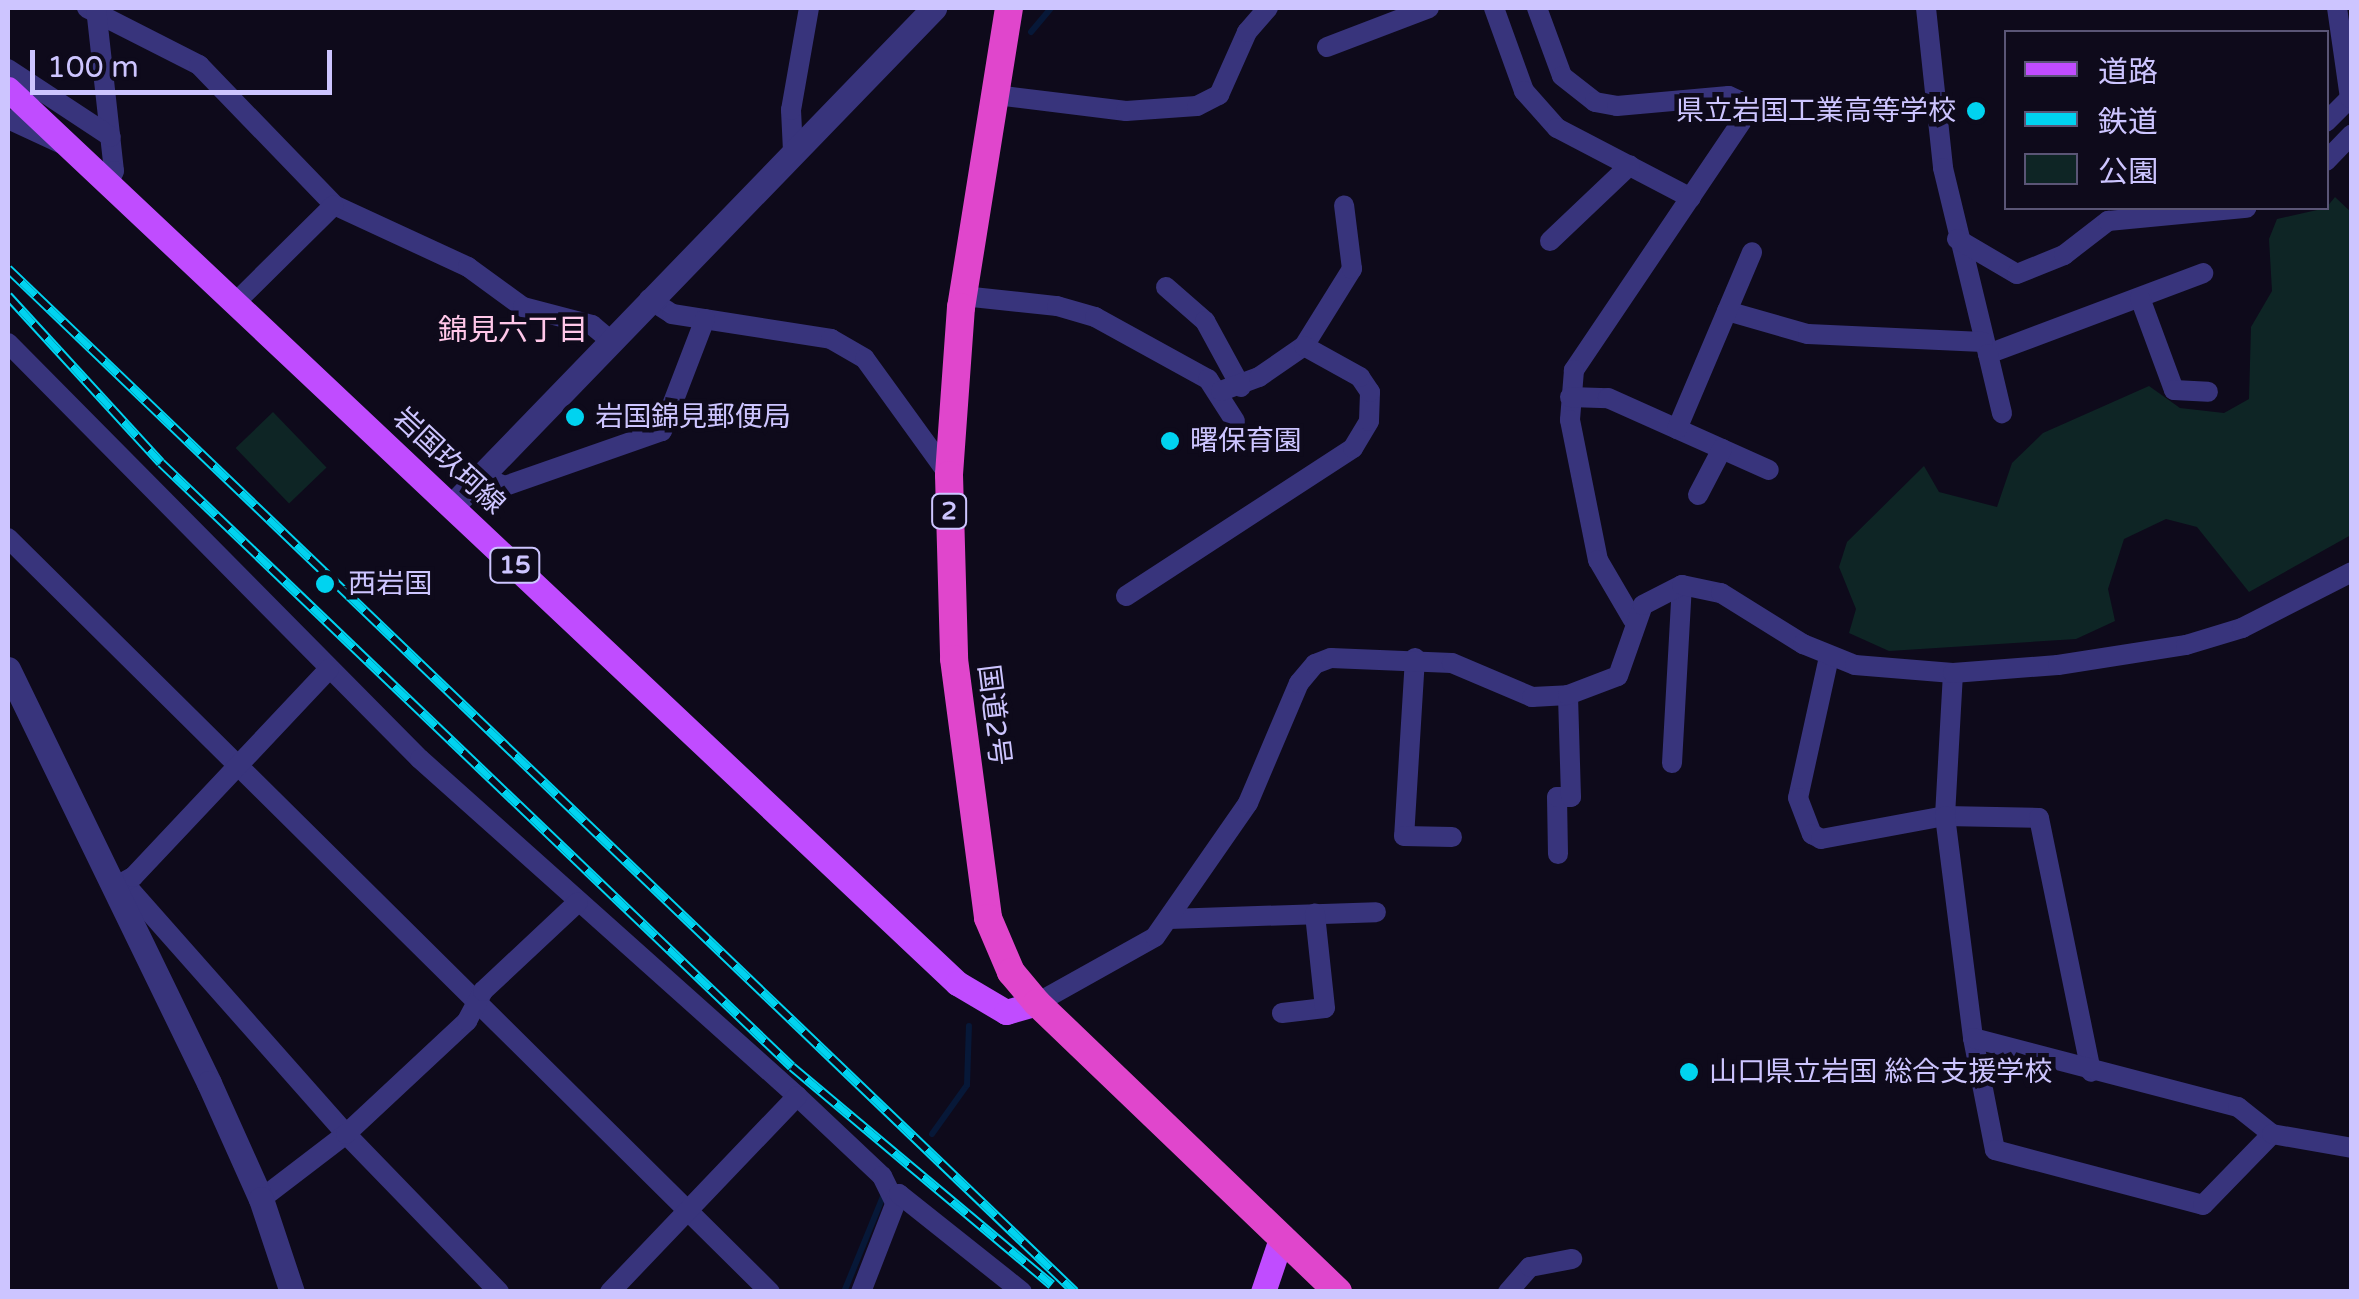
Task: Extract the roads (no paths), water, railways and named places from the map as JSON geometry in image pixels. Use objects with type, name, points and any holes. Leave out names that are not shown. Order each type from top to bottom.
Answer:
[{"type":"highway","name":"国道2号","points":[[1009,8],[963,296],[949,476],[954,659],[988,918],[1012,972],[1037,1003],[1338,1292]]},
{"type":"main road","name":"岩国玖珂線","points":[[8,89],[238,301],[957,983],[1006,1012],[1037,1003]]},
{"type":"main road","points":[[1263,1292],[1282,1236]]},
{"type":"street","points":[[793,151],[790,110],[809,8]]},
{"type":"street","points":[[453,505],[934,8]]},
{"type":"street","points":[[996,94],[1126,112],[1197,106],[1219,95],[1247,32],[1268,8]]},
{"type":"street","points":[[1327,47],[1429,8]]},
{"type":"street","points":[[1494,8],[1524,91],[1557,128],[1691,198]]},
{"type":"street","points":[[1537,8],[1562,76],[1594,102],[1617,106],[1729,96],[1742,102],[1744,127],[1597,330],[1574,370],[1570,397],[1576,465],[1598,560],[1633,620]]},
{"type":"street","points":[[1926,8],[1957,239],[2002,413]]},
{"type":"street","points":[[2329,119],[2350,98],[2337,8]]},
{"type":"street","points":[[93,9],[114,170],[109,182]]},
{"type":"street","points":[[93,9],[199,65],[334,205],[468,268],[523,307],[592,325],[610,341]]},
{"type":"street","points":[[8,69],[110,136]]},
{"type":"street","points":[[8,119],[73,149]]},
{"type":"street","points":[[2329,159],[2352,134]]},
{"type":"street","points":[[1550,241],[1630,165]]},
{"type":"street","points":[[238,301],[334,205]]},
{"type":"street","points":[[1231,389],[1304,346],[1352,269],[1344,206]]},
{"type":"street","points":[[1957,239],[2017,274],[2064,255],[2108,221],[2225,210]]},
{"type":"street","points":[[1677,429],[1752,252]]},
{"type":"street","points":[[1727,310],[1808,334],[1985,348],[2140,298],[2203,273]]},
{"type":"street","points":[[1166,287],[1205,321],[1231,389],[1234,421]]},
{"type":"street","points":[[963,296],[1057,306],[1095,317],[1231,389]]},
{"type":"street","points":[[2140,298],[2174,390],[2208,392]]},
{"type":"street","points":[[649,299],[672,314],[832,339],[865,359],[949,476]]},
{"type":"street","points":[[481,476],[505,486],[662,432],[705,319]]},
{"type":"street","points":[[8,343],[328,669],[578,902],[798,1096],[882,1176],[892,1200]]},
{"type":"street","points":[[1126,596],[1354,448],[1368,421],[1370,392],[1360,377],[1304,346]]},
{"type":"street","points":[[1570,397],[1608,398],[1769,470]]},
{"type":"street","points":[[1698,495],[1722,449]]},
{"type":"street","points":[[8,538],[770,1292]]},
{"type":"street","points":[[1037,1003],[1156,937],[1248,804],[1286,708],[1315,664],[1364,654],[1414,658],[1452,663],[1532,697],[1568,695],[1618,676],[1633,620],[1642,605],[1682,585],[1720,593],[1829,657],[1855,665],[1953,673],[2094,661],[2186,645],[2274,614],[2352,572]]},
{"type":"street","points":[[1672,762],[1682,585]]},
{"type":"street","points":[[1829,657],[1798,798],[1812,834],[1821,839],[1946,816],[2039,818],[2091,1072]]},
{"type":"street","points":[[1414,658],[1404,836],[1452,837]]},
{"type":"street","points":[[8,669],[118,886],[261,1199],[292,1292]]},
{"type":"street","points":[[118,886],[238,767],[328,669]]},
{"type":"street","points":[[1953,673],[1946,816],[1973,1038],[1996,1150],[2203,1205],[2272,1134]]},
{"type":"street","points":[[1558,854],[1557,798],[1571,797],[1568,695]]},
{"type":"street","points":[[118,886],[346,1134],[499,1292]]},
{"type":"street","points":[[261,1199],[346,1134],[578,902]]},
{"type":"street","points":[[1169,919],[1376,912]]},
{"type":"street","points":[[1282,1012],[1325,1008],[1315,914]]},
{"type":"street","points":[[1973,1038],[2091,1072],[2238,1107],[2272,1134],[2352,1148]]},
{"type":"street","points":[[610,1292],[690,1214],[798,1096]]},
{"type":"street","points":[[860,1292],[892,1200],[899,1194],[911,1197],[1022,1292]]},
{"type":"street","points":[[1508,1292],[1530,1267],[1572,1259]]},
{"type":"waterway","points":[[1031,32],[1051,8]]},
{"type":"waterway","points":[[932,1134],[967,1085],[969,1026]]},
{"type":"waterway","points":[[844,1292],[884,1194]]},
{"type":"railway","points":[[8,269],[1075,1292]]},
{"type":"railway","points":[[8,296],[161,463],[792,1067],[1052,1285]]},
{"type":"place","name":"県立岩国工業高等学校","points":[[1976,111]]},
{"type":"place","name":"岩国錦見郵便局","points":[[575,417]]},
{"type":"place","name":"曙保育園","points":[[1170,441]]},
{"type":"place","name":"西岩国","points":[[325,584]]},
{"type":"place","name":"山口県立岩国 総合支援学校","points":[[1689,1072]]},
{"type":"district","name":"錦見六丁目","points":[[513,331]]}]
